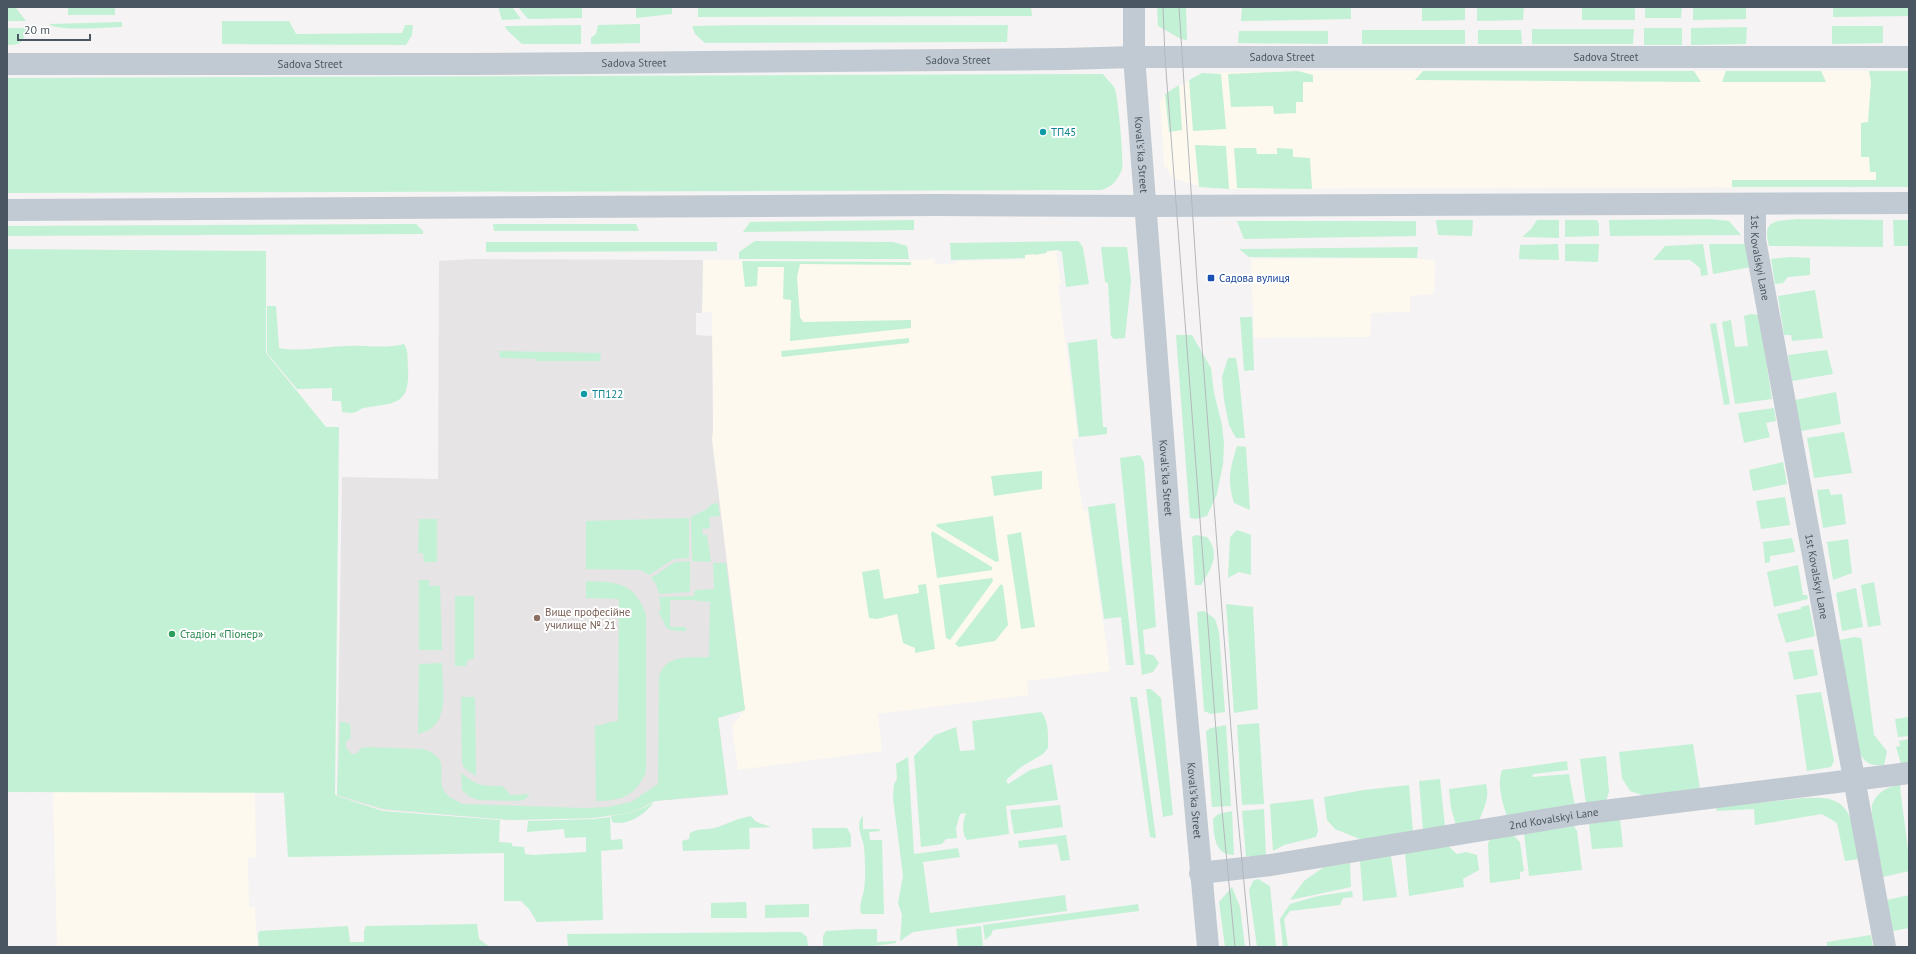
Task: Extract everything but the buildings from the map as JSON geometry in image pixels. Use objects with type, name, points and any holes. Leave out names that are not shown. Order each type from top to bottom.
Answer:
[{"type":"street","name":"Koval's'ka Street","points":[[1134,7],[1134,57],[1170,529],[1200,873],[1208,947]]},
{"type":"street","name":"Sadova Street","points":[[7,64],[474,64],[1134,57],[1909,57]]},
{"type":"street","points":[[7,210],[937,205],[1755,205],[1909,203]]},
{"type":"street","name":"1st Kovalskyi Lane","points":[[1755,205],[1755,240],[1885,947]]},
{"type":"street","name":"2nd Kovalskyi Lane","points":[[1200,873],[1271,865],[1580,814],[1909,773]]},
{"type":"shaded area","points":[[1298,71],[1869,71],[1871,82],[1868,123],[1861,123],[1861,157],[1869,157],[1876,172],[1877,187],[1229,189],[1204,187],[1174,179],[1164,165],[1160,101],[1168,92],[1202,73]]},
{"type":"shaded area","points":[[1056,251],[1061,285],[1058,286],[1078,438],[1072,440],[1083,511],[1087,510],[1110,671],[1027,681],[1028,695],[878,714],[882,751],[738,770],[732,726],[745,710],[712,440],[712,312],[702,313],[703,260],[911,261],[935,259],[935,264],[954,264],[956,261],[1025,260],[1025,255],[1046,254],[1047,252]]},
{"type":"shaded area","points":[[1408,258],[1435,260],[1434,294],[1410,296],[1410,312],[1371,313],[1370,337],[1254,338],[1251,259]]},
{"type":"shaded area","name":"Вище професійне училище № 21","points":[[472,259],[703,260],[702,313],[696,313],[696,335],[712,336],[712,440],[745,710],[718,718],[728,795],[655,801],[634,812],[594,818],[510,820],[384,810],[337,796],[342,477],[438,479],[439,261]]},
{"type":"shaded area","points":[[255,791],[256,857],[248,858],[249,907],[255,907],[258,947],[57,947],[53,792]]},
{"type":"green space","points":[[7,7],[16,8],[26,21],[7,21]]},
{"type":"green space","points":[[68,7],[115,7],[115,15],[68,15]]},
{"type":"green space","points":[[498,7],[512,7],[521,19],[502,20]]},
{"type":"green space","points":[[518,7],[582,7],[582,18],[528,19]]},
{"type":"green space","points":[[672,7],[672,14],[636,18],[636,8]]},
{"type":"green space","points":[[698,7],[1031,7],[1032,16],[698,17]]},
{"type":"green space","points":[[1157,7],[1186,7],[1187,40],[1181,39],[1158,26]]},
{"type":"green space","points":[[1242,7],[1351,7],[1351,19],[1241,21]]},
{"type":"green space","points":[[1422,7],[1465,7],[1465,20],[1422,21]]},
{"type":"green space","points":[[1477,7],[1524,7],[1523,20],[1477,21]]},
{"type":"green space","points":[[1582,7],[1635,7],[1635,20],[1582,20]]},
{"type":"green space","points":[[1645,7],[1682,8],[1681,18],[1645,18]]},
{"type":"green space","points":[[1693,7],[1746,7],[1746,19],[1693,20]]},
{"type":"green space","points":[[1833,7],[1909,7],[1909,16],[1833,17]]},
{"type":"green space","points":[[222,21],[289,21],[296,34],[402,33],[405,25],[413,25],[412,35],[406,45],[222,44]]},
{"type":"green space","points":[[122,22],[122,27],[62,28],[49,24]]},
{"type":"green space","points":[[640,24],[640,43],[591,44],[591,38],[596,34],[598,25]]},
{"type":"green space","points":[[581,25],[581,44],[522,44],[506,29],[505,26]]},
{"type":"green space","points":[[1008,25],[1007,42],[705,43],[695,34],[692,26]]},
{"type":"green space","points":[[1832,26],[1883,26],[1883,43],[1832,44]]},
{"type":"green space","points":[[1747,27],[1746,44],[1691,45],[1691,28]]},
{"type":"green space","points":[[7,28],[27,28],[23,40],[16,44],[7,45]]},
{"type":"green space","points":[[1644,28],[1682,28],[1682,45],[1644,45]]},
{"type":"green space","points":[[1532,29],[1634,29],[1633,44],[1532,44]]},
{"type":"green space","points":[[1362,30],[1465,30],[1465,44],[1362,44]]},
{"type":"green space","points":[[1478,30],[1521,30],[1522,44],[1478,44]]},
{"type":"green space","points":[[1239,31],[1328,31],[1328,44],[1238,43]]},
{"type":"green space","points":[[1298,71],[1313,75],[1313,82],[1303,82],[1303,102],[1296,102],[1296,113],[1274,114],[1273,106],[1231,107],[1228,74]]},
{"type":"green space","points":[[1423,71],[1694,71],[1701,82],[1415,80]]},
{"type":"green space","points":[[1726,71],[1821,71],[1826,82],[1722,82]]},
{"type":"green space","points":[[1869,71],[1909,71],[1909,187],[1732,187],[1732,180],[1876,180],[1876,172],[1870,172],[1869,157],[1861,157],[1861,123],[1868,122],[1871,82]]},
{"type":"green space","points":[[1202,73],[1221,74],[1226,129],[1193,131],[1189,80]]},
{"type":"green space","points":[[1103,74],[1114,87],[1116,94],[1122,169],[1119,176],[1111,185],[1101,190],[7,193],[7,78]]},
{"type":"green space","points":[[1179,85],[1182,130],[1169,132],[1165,94]]},
{"type":"green space","points":[[1195,145],[1226,146],[1229,189],[1199,187]]},
{"type":"green space","points":[[1234,148],[1256,148],[1257,154],[1277,154],[1277,148],[1293,149],[1293,157],[1310,158],[1312,189],[1237,188]]},
{"type":"green space","points":[[1709,219],[1729,221],[1741,235],[1610,236],[1609,220]]},
{"type":"green space","points":[[914,220],[914,230],[743,232],[750,222]]},
{"type":"green space","points":[[1436,220],[1473,220],[1472,236],[1438,235]]},
{"type":"green space","points":[[1537,220],[1559,220],[1559,238],[1522,237],[1531,229]]},
{"type":"green space","points":[[1565,220],[1597,220],[1599,224],[1599,236],[1565,237]]},
{"type":"green space","points":[[1782,220],[1883,220],[1883,247],[1769,246],[1767,231],[1772,224]]},
{"type":"green space","points":[[1893,220],[1909,220],[1909,246],[1894,246]]},
{"type":"green space","points":[[1237,221],[1416,221],[1416,236],[1244,239]]},
{"type":"green space","points":[[416,224],[423,231],[423,234],[7,236],[7,226]]},
{"type":"green space","points":[[493,224],[636,224],[639,231],[494,231]]},
{"type":"green space","points":[[755,241],[893,242],[907,246],[909,259],[739,259],[739,252]]},
{"type":"green space","points":[[1078,241],[1083,248],[1089,284],[1066,287],[1062,252],[1058,250],[1047,251],[1046,253],[1034,255],[1025,255],[1025,258],[951,260],[950,243]]},
{"type":"green space","points":[[486,242],[717,242],[717,251],[486,252]]},
{"type":"green space","points":[[1558,244],[1559,260],[1519,259],[1520,245]]},
{"type":"green space","points":[[1565,244],[1599,244],[1598,262],[1565,261]]},
{"type":"green space","points":[[1703,244],[1708,275],[1701,276],[1700,268],[1690,260],[1653,260],[1665,246]]},
{"type":"green space","points":[[1709,244],[1746,244],[1751,267],[1713,274]]},
{"type":"green space","points":[[1101,247],[1127,247],[1131,281],[1125,338],[1114,339],[1111,336],[1108,283],[1105,282]]},
{"type":"green space","points":[[1418,247],[1417,258],[1249,257],[1239,249]]},
{"type":"green space","name":"Стадіон «Піонер»","points":[[7,249],[266,251],[266,353],[326,427],[339,427],[335,794],[337,796],[383,811],[500,820],[499,842],[512,843],[512,846],[524,847],[525,854],[533,855],[586,852],[586,837],[565,838],[564,829],[527,832],[528,821],[594,819],[610,817],[611,840],[622,839],[623,849],[601,851],[603,920],[537,922],[529,909],[521,901],[504,901],[504,853],[288,857],[284,793],[320,793],[7,792]]},
{"type":"green space","points":[[1790,257],[1810,258],[1810,275],[1788,277],[1783,283],[1775,284],[1771,259]]},
{"type":"green space","points":[[742,261],[911,262],[911,265],[800,264],[797,277],[800,317],[803,322],[911,320],[911,328],[790,341],[791,300],[783,299],[784,267],[758,267],[757,286],[745,287]]},
{"type":"green space","points":[[1815,290],[1823,338],[1792,341],[1791,335],[1784,335],[1778,296]]},
{"type":"green space","points":[[267,306],[276,306],[279,348],[303,349],[345,346],[382,347],[404,344],[407,352],[408,381],[403,396],[392,403],[363,408],[351,413],[342,412],[341,401],[332,401],[332,388],[297,389],[267,353]]},
{"type":"green space","points":[[1751,314],[1759,315],[1772,399],[1735,404],[1722,322],[1731,320],[1735,347],[1748,346],[1744,316]]},
{"type":"green space","points":[[1240,317],[1252,317],[1254,370],[1244,371]]},
{"type":"green space","points":[[1716,323],[1730,404],[1724,405],[1710,324]]},
{"type":"green space","points":[[1176,335],[1192,335],[1211,368],[1214,393],[1222,425],[1224,444],[1223,464],[1217,494],[1207,516],[1196,519],[1190,518]]},
{"type":"green space","points":[[909,338],[909,343],[782,357],[781,351]]},
{"type":"green space","points":[[1097,339],[1103,427],[1107,427],[1107,434],[1079,437],[1068,343]]},
{"type":"green space","points":[[1827,350],[1833,374],[1792,381],[1788,355]]},
{"type":"green space","points":[[499,351],[601,353],[600,361],[536,361],[536,359],[500,358]]},
{"type":"green space","points":[[1228,358],[1236,358],[1245,438],[1236,438],[1229,425],[1224,400],[1222,377]]},
{"type":"green space","points":[[1836,392],[1841,424],[1801,431],[1795,400]]},
{"type":"green space","points":[[1774,408],[1776,421],[1766,423],[1770,437],[1744,443],[1738,413]]},
{"type":"green space","points":[[1844,432],[1852,473],[1814,478],[1807,438]]},
{"type":"green space","points":[[1237,446],[1246,447],[1250,510],[1234,503],[1232,494],[1230,474]]},
{"type":"green space","points":[[1140,455],[1144,463],[1156,627],[1143,630],[1145,654],[1153,655],[1159,663],[1153,672],[1142,675],[1120,458]]},
{"type":"green space","points":[[1783,462],[1787,484],[1753,491],[1749,470]]},
{"type":"green space","points":[[1042,471],[1042,489],[994,496],[991,476]]},
{"type":"green space","points":[[1829,489],[1831,495],[1842,494],[1846,524],[1823,528],[1817,490]]},
{"type":"green space","points":[[1785,497],[1790,525],[1761,529],[1756,501]]},
{"type":"green space","points":[[718,503],[720,516],[709,517],[710,528],[702,529],[703,535],[707,535],[711,562],[692,561],[691,517],[707,509],[712,504]]},
{"type":"green space","points":[[1115,503],[1134,665],[1126,665],[1121,617],[1104,619],[1088,507]]},
{"type":"green space","points":[[993,516],[999,561],[996,562],[936,526],[937,524]]},
{"type":"green space","points":[[689,518],[689,558],[674,559],[649,575],[641,570],[586,569],[586,521]]},
{"type":"green space","points":[[419,519],[437,519],[437,562],[424,562],[423,553],[418,553]]},
{"type":"green space","points":[[1237,530],[1251,535],[1251,575],[1239,572],[1228,578],[1230,537]]},
{"type":"green space","points":[[932,531],[992,567],[992,570],[937,578],[931,534]]},
{"type":"green space","points":[[1021,532],[1035,627],[1021,629],[1007,535]]},
{"type":"green space","points":[[1196,535],[1207,537],[1211,544],[1214,556],[1211,568],[1201,585],[1195,585],[1192,537]]},
{"type":"green space","points":[[1792,538],[1795,552],[1770,556],[1770,562],[1765,563],[1763,542]]},
{"type":"green space","points":[[1848,539],[1852,573],[1833,580],[1827,542]]},
{"type":"green space","points":[[690,561],[690,592],[659,594],[656,584],[651,578],[675,562]]},
{"type":"green space","points":[[713,563],[726,563],[745,710],[718,718],[728,794],[655,801],[633,812],[593,818],[510,820],[384,809],[337,795],[340,722],[346,722],[347,724],[350,723],[351,738],[346,742],[346,747],[351,754],[356,754],[361,748],[366,747],[423,749],[438,757],[441,767],[441,779],[444,791],[450,797],[462,804],[585,808],[608,807],[631,802],[658,784],[659,676],[668,663],[673,660],[687,657],[709,657],[710,602],[670,600],[670,627],[686,627],[686,631],[677,631],[668,629],[658,613],[661,610],[659,597],[694,596],[695,590],[714,589]]},
{"type":"green space","points":[[1798,565],[1803,595],[1807,595],[1808,599],[1774,607],[1767,572]]},
{"type":"green space","points":[[879,569],[884,599],[919,593],[918,585],[926,584],[935,649],[915,653],[915,648],[903,643],[897,614],[877,619],[869,618],[862,572]]},
{"type":"green space","points":[[992,578],[993,581],[950,640],[946,638],[939,585]]},
{"type":"green space","points":[[419,580],[429,580],[429,586],[440,586],[442,650],[419,650]]},
{"type":"green space","points":[[586,581],[616,583],[624,586],[636,596],[642,604],[646,615],[646,772],[637,787],[627,796],[605,801],[596,801],[595,725],[618,721],[619,599],[586,598]]},
{"type":"green space","points":[[1874,582],[1881,625],[1868,627],[1861,585]]},
{"type":"green space","points":[[1001,584],[1003,586],[1008,625],[995,641],[959,647],[955,644]]},
{"type":"green space","points":[[1856,588],[1863,627],[1842,631],[1836,593]]},
{"type":"green space","points":[[455,596],[474,596],[474,658],[467,661],[466,666],[455,666]]},
{"type":"green space","points":[[1226,604],[1253,607],[1258,709],[1234,713]]},
{"type":"green space","points":[[1809,605],[1815,636],[1786,643],[1777,614],[1801,609],[1801,607]]},
{"type":"green space","points":[[1204,611],[1215,619],[1219,632],[1225,712],[1211,714],[1204,711],[1197,612]]},
{"type":"green space","points":[[1854,637],[1861,638],[1862,642],[1874,735],[1887,751],[1884,765],[1869,764],[1864,760],[1860,753],[1839,640]]},
{"type":"green space","points":[[1813,649],[1818,675],[1794,680],[1788,652]]},
{"type":"green space","points":[[442,663],[443,706],[441,715],[436,724],[429,730],[418,734],[419,664]]},
{"type":"green space","points":[[1146,689],[1151,689],[1161,698],[1173,815],[1163,817]]},
{"type":"green space","points":[[1821,692],[1834,761],[1831,767],[1807,771],[1796,695]]},
{"type":"green space","points":[[461,697],[475,697],[476,776],[464,768],[462,763]]},
{"type":"green space","points":[[1130,697],[1137,697],[1156,838],[1150,837]]},
{"type":"green space","points":[[1041,712],[1044,715],[1047,724],[1048,748],[1043,754],[1021,767],[1006,780],[1008,784],[1030,770],[1052,764],[1058,800],[1006,806],[1009,834],[967,840],[963,827],[966,813],[960,814],[956,828],[957,838],[946,839],[942,844],[921,847],[914,756],[935,735],[956,727],[960,751],[975,750],[972,721]]},
{"type":"green space","points":[[1909,717],[1909,736],[1898,737],[1895,719]]},
{"type":"green space","points":[[1259,723],[1264,804],[1242,805],[1237,725]]},
{"type":"green space","points":[[1226,725],[1231,806],[1212,807],[1206,731],[1211,728]]},
{"type":"green space","points":[[1909,739],[1909,763],[1901,764],[1896,747],[1900,746],[1899,741]]},
{"type":"green space","points":[[1693,744],[1700,789],[1645,796],[1630,791],[1622,778],[1619,752]]},
{"type":"green space","points":[[1606,756],[1609,792],[1606,801],[1586,804],[1580,759]]},
{"type":"green space","points":[[908,757],[914,854],[958,848],[960,857],[923,862],[930,913],[1065,895],[1067,911],[913,932],[900,941],[902,915],[898,903],[903,876],[893,798],[894,784],[897,779],[896,764]]},
{"type":"green space","points":[[1567,761],[1568,770],[1533,774],[1532,777],[1569,774],[1575,806],[1507,816],[1500,787],[1502,770]]},
{"type":"green space","points":[[461,773],[476,783],[489,786],[502,786],[511,795],[530,794],[524,800],[517,801],[478,800],[470,797],[462,790]]},
{"type":"green space","points":[[1440,779],[1445,827],[1423,830],[1419,781]]},
{"type":"green space","points":[[1486,784],[1487,798],[1479,821],[1456,825],[1451,808],[1449,789]]},
{"type":"green space","points":[[1900,784],[1908,849],[1909,871],[1883,877],[1874,829],[1872,805],[1879,793]]},
{"type":"green space","points":[[1409,785],[1413,832],[1362,840],[1335,829],[1327,820],[1324,797],[1364,790]]},
{"type":"green space","points":[[1804,798],[1829,799],[1840,804],[1845,809],[1853,825],[1859,859],[1845,861],[1837,823],[1822,814],[1755,825],[1754,809],[1717,811],[1716,807]]},
{"type":"green space","points":[[1313,799],[1318,831],[1316,837],[1284,845],[1273,851],[1270,804]]},
{"type":"green space","points":[[653,803],[641,815],[629,821],[623,823],[612,822],[611,816],[634,812]]},
{"type":"green space","points":[[1060,805],[1063,827],[1014,834],[1010,810]]},
{"type":"green space","points":[[1264,809],[1266,856],[1246,856],[1242,811]]},
{"type":"green space","points":[[1232,811],[1234,855],[1222,852],[1216,843],[1213,819],[1218,814]]},
{"type":"green space","points":[[751,816],[758,822],[771,827],[749,828],[750,849],[683,851],[682,841],[689,839],[690,833],[693,831],[715,828]]},
{"type":"green space","points":[[863,816],[863,829],[879,829],[880,831],[869,832],[870,840],[882,840],[884,914],[861,914],[860,910],[865,879],[864,846],[859,826]]},
{"type":"green space","points":[[1620,819],[1623,847],[1592,849],[1589,824]]},
{"type":"green space","points":[[1574,826],[1577,831],[1582,870],[1529,876],[1524,833]]},
{"type":"green space","points":[[812,828],[847,828],[851,835],[851,847],[813,849]]},
{"type":"green space","points":[[1066,835],[1070,860],[1061,861],[1057,844],[1019,848],[1018,841]]},
{"type":"green space","points":[[1513,835],[1520,842],[1524,871],[1520,872],[1520,879],[1490,883],[1488,844],[1490,839]]},
{"type":"green space","points":[[1448,846],[1457,854],[1466,852],[1477,855],[1479,870],[1463,879],[1464,887],[1409,896],[1405,853]]},
{"type":"green space","points":[[1391,856],[1397,897],[1363,901],[1360,861]]},
{"type":"green space","points":[[1350,863],[1351,887],[1290,900],[1304,881],[1324,867]]},
{"type":"green space","points":[[1258,879],[1270,886],[1276,947],[1257,947],[1249,890],[1253,881]]},
{"type":"green space","points":[[1232,887],[1240,907],[1245,947],[1225,947],[1219,902]]},
{"type":"green space","points":[[1352,891],[1353,897],[1343,898],[1340,905],[1290,911],[1284,919],[1288,947],[1283,947],[1280,919],[1290,904],[1318,896]]},
{"type":"green space","points":[[1909,895],[1909,928],[1893,931],[1887,900]]},
{"type":"green space","points":[[746,902],[747,918],[711,918],[711,903]]},
{"type":"green space","points":[[809,904],[809,917],[765,918],[765,905]]},
{"type":"green space","points":[[1138,904],[1139,911],[993,930],[991,935],[985,940],[983,925]]},
{"type":"green space","points":[[477,924],[479,939],[490,947],[259,947],[258,936],[259,931],[348,926],[350,942],[364,942],[364,931],[366,926]]},
{"type":"green space","points":[[981,926],[983,947],[958,947],[956,929]]},
{"type":"green space","points":[[877,929],[877,942],[896,941],[896,943],[867,947],[810,947],[823,946],[823,936],[826,931]]},
{"type":"green space","points":[[801,932],[807,937],[808,947],[568,947],[567,934]]},
{"type":"green space","points":[[1871,935],[1873,947],[1827,947],[1827,942]]},
{"type":"tram line","points":[[1163,7],[1165,57],[1222,810],[1235,947]]},
{"type":"tram line","points":[[1179,7],[1197,281],[1237,808],[1250,947]]},
{"type":"place","name":"ТП45","points":[[1043,132]]},
{"type":"place","name":"Садова вулиця","points":[[1211,278]]},
{"type":"place","name":"ТП122","points":[[584,394]]},
{"type":"place","name":"Вище професійне училище № 21","points":[[537,618]]},
{"type":"place","name":"Стадіон «Піонер»","points":[[172,634]]}]
